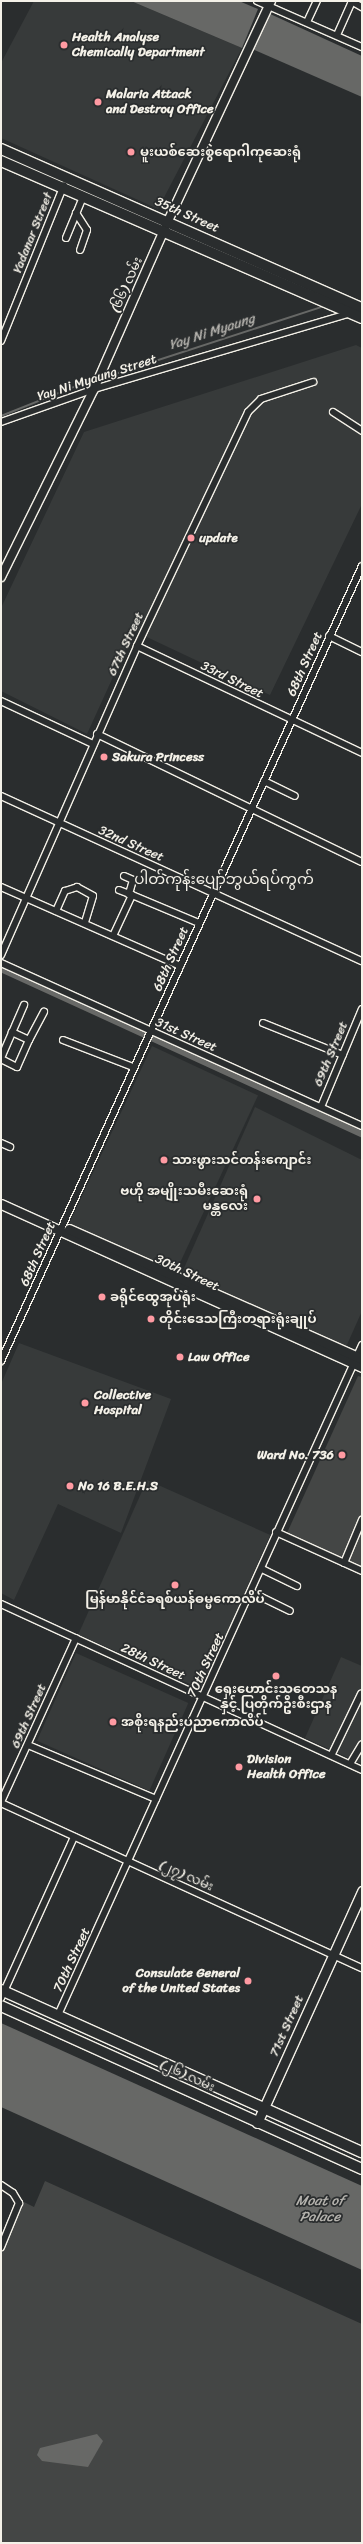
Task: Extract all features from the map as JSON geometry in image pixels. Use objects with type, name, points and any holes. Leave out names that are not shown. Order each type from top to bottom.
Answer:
[{"type":"main road","name":"35th Street","points":[[1,149],[168,221],[362,308]]},
{"type":"main road","name":"35th Street","points":[[1,161],[362,318]]},
{"type":"main road","points":[[262,275],[267,265]]},
{"type":"main road","name":"30th Street","points":[[1,1199],[61,1229]]},
{"type":"main road","name":"30th Street","points":[[1,1204],[107,1247],[357,1359],[362,1367]]},
{"type":"main road","name":"71st Street","points":[[257,2123],[362,1891]]},
{"type":"main road","name":"(၂၆) လမ်း","points":[[2,1993],[58,2015],[362,2152]]},
{"type":"main road","name":"(၂၆) လမ်း","points":[[1,2006],[257,2123],[362,2169]]},
{"type":"street","points":[[257,1],[270,4],[362,47]]},
{"type":"street","points":[[307,22],[317,1]]},
{"type":"street","points":[[337,35],[351,1],[362,7]]},
{"type":"street","name":"(၆၆) လမ်း","points":[[1,577],[94,389],[168,221],[270,4]]},
{"type":"street","name":"Yadanar Street","points":[[1,341],[67,178]]},
{"type":"street","points":[[66,238],[83,197]]},
{"type":"street","points":[[76,214],[87,230],[80,250]]},
{"type":"street","name":"Yay Ni Myaung Street","points":[[1,422],[94,389],[350,313],[362,313]]},
{"type":"street","name":"67th Street","points":[[1,955],[57,823],[137,646],[252,405],[313,382]]},
{"type":"street","points":[[333,412],[362,431]]},
{"type":"street","name":"68th Street","points":[[1,1361],[133,1067],[362,566]]},
{"type":"street","points":[[329,636],[362,652]]},
{"type":"street","name":"33rd Street","points":[[137,646],[362,753]]},
{"type":"street","points":[[1,701],[93,744]]},
{"type":"street","points":[[97,734],[251,810],[362,862]]},
{"type":"street","points":[[264,781],[295,796]]},
{"type":"street","name":"32nd Street","points":[[1,796],[57,823],[362,961]]},
{"type":"street","points":[[113,936],[130,894],[133,880],[124,876]]},
{"type":"street","points":[[1,887],[180,966]]},
{"type":"street","points":[[56,911],[65,890],[77,887],[93,896],[85,923]]},
{"type":"street","points":[[119,890],[199,923]]},
{"type":"street","name":"31st Street","points":[[1,963],[150,1032],[362,1126]]},
{"type":"street","points":[[24,1005],[1,1058],[17,1067],[44,1012]]},
{"type":"street","name":"69th Street","points":[[321,1107],[362,1009]]},
{"type":"street","points":[[263,1023],[343,1055]]},
{"type":"street","points":[[12,1032],[29,1040]]},
{"type":"street","points":[[63,1040],[133,1067]]},
{"type":"street","points":[[1,1143],[10,1147]]},
{"type":"street","name":"70th Street","points":[[58,2015],[129,1863],[156,1799],[262,1569],[276,1532],[357,1359],[362,1345]]},
{"type":"street","points":[[344,1563],[362,1520]]},
{"type":"street","points":[[276,1532],[362,1571]]},
{"type":"street","points":[[262,1569],[297,1586]]},
{"type":"street","points":[[251,1592],[290,1611]]},
{"type":"street","name":"28th Street","points":[[1,1604],[203,1697],[332,1754],[362,1770]]},
{"type":"street","name":"69th Street","points":[[1,1802],[76,1638]]},
{"type":"street","points":[[332,1754],[361,1694]]},
{"type":"street","points":[[350,1764],[362,1744]]},
{"type":"street","points":[[28,1745],[156,1799]]},
{"type":"street","name":"(၂၇) လမ်း","points":[[1,1802],[129,1863],[362,1968]]},
{"type":"street","points":[[2,1993],[74,1837]]},
{"type":"street","points":[[1,2185],[13,2193],[19,2203],[1,2247]]},
{"type":"shaded area","points":[[34,1],[131,1],[242,48],[158,209],[1,138],[1,63]]},
{"type":"shaded area","name":"update","points":[[356,345],[362,348],[362,504],[270,695],[134,631],[87,734],[1,691],[1,608],[84,432]]},
{"type":"shaded area","name":"သားဖွားသင်တန်းကျောင်း","points":[[152,1046],[258,1095],[175,1274],[69,1225]]},
{"type":"shaded area","points":[[255,1107],[362,1160],[362,1311],[342,1356],[177,1284]]},
{"type":"shaded area","points":[[19,1343],[171,1399],[121,1533],[58,1504],[14,1600],[1,1593],[1,1384]]},
{"type":"shaded area","name":"Ward No. 736","points":[[358,1376],[362,1377],[362,1567],[287,1533]]},
{"type":"shaded area","name":"မြန်မာနိုင်ငံခရစ်ယန်ဓမ္မကောလိပ်","points":[[147,1480],[270,1535],[202,1689],[78,1634]]},
{"type":"shaded area","name":"အစိုးရနည်းပညာကောလိပ်","points":[[76,1653],[188,1703],[149,1791],[37,1741]]},
{"type":"shaded area","points":[[341,1657],[362,1666],[362,1764],[305,1738]]},
{"type":"shaded area","points":[[45,2181],[362,2324],[362,2543],[1,2543],[1,2255],[24,2202],[34,2207]]},
{"type":"water","points":[[131,1],[239,1],[258,9],[242,48]]},
{"type":"water","points":[[268,13],[362,56],[362,97],[252,49]]},
{"type":"water","name":"Moat of Palace","points":[[1,2023],[362,2186],[362,2270],[1,2107]]},
{"type":"water","points":[[97,2434],[103,2441],[88,2467],[42,2461],[37,2455],[40,2448]]},
{"type":"waterway","name":"Yay Ni Myaung","points":[[109,376],[321,307]]},
{"type":"waterway","name":"Yay Ni Myaung","points":[[1,416],[81,384]]},
{"type":"waterway","points":[[1,968],[362,1133]]},
{"type":"place","name":"Health Analyse Chemically Department","points":[[64,45]]},
{"type":"place","name":"Malaria Attack and Destroy Office","points":[[98,102]]},
{"type":"place","name":"မူးယစ်ဆေးစွဲရောဂါကုဆေးရုံ","points":[[131,152]]},
{"type":"place","name":"update","points":[[191,538]]},
{"type":"place","name":"Sakura Princess","points":[[104,757]]},
{"type":"place","name":"သားဖွားသင်တန်းကျောင်း","points":[[164,1160]]},
{"type":"place","name":"ဗဟို အမျိုးသမီးဆေးရုံ မန္တလေး","points":[[257,1199]]},
{"type":"place","name":"ခရိုင်ထွေအုပ်ရုံး","points":[[102,1297]]},
{"type":"place","name":"တိုင်းဒေသကြီးတရားရုံးချုပ်","points":[[151,1319]]},
{"type":"place","name":"Law Office","points":[[180,1357]]},
{"type":"place","name":"Collective Hospital","points":[[85,1403]]},
{"type":"place","name":"Ward No. 736","points":[[342,1455]]},
{"type":"place","name":"No 16 B.E.H.S","points":[[70,1486]]},
{"type":"place","name":"မြန်မာနိုင်ငံခရစ်ယန်ဓမ္မကောလိပ်","points":[[175,1585]]},
{"type":"place","name":"ရှေးဟောင်းသုတေသန နှင့် ပြတိုက်ဦးစီးဌာန","points":[[276,1676]]},
{"type":"place","name":"အစိုးရနည်းပညာကောလိပ်","points":[[113,1722]]},
{"type":"place","name":"Division Health Office","points":[[239,1767]]},
{"type":"place","name":"Consulate General of the United States","points":[[248,1981]]},
{"type":"district","name":"ပါတ်ကုန်းပျော်ဘွယ်ရပ်ကွက်","points":[[224,880]]}]
